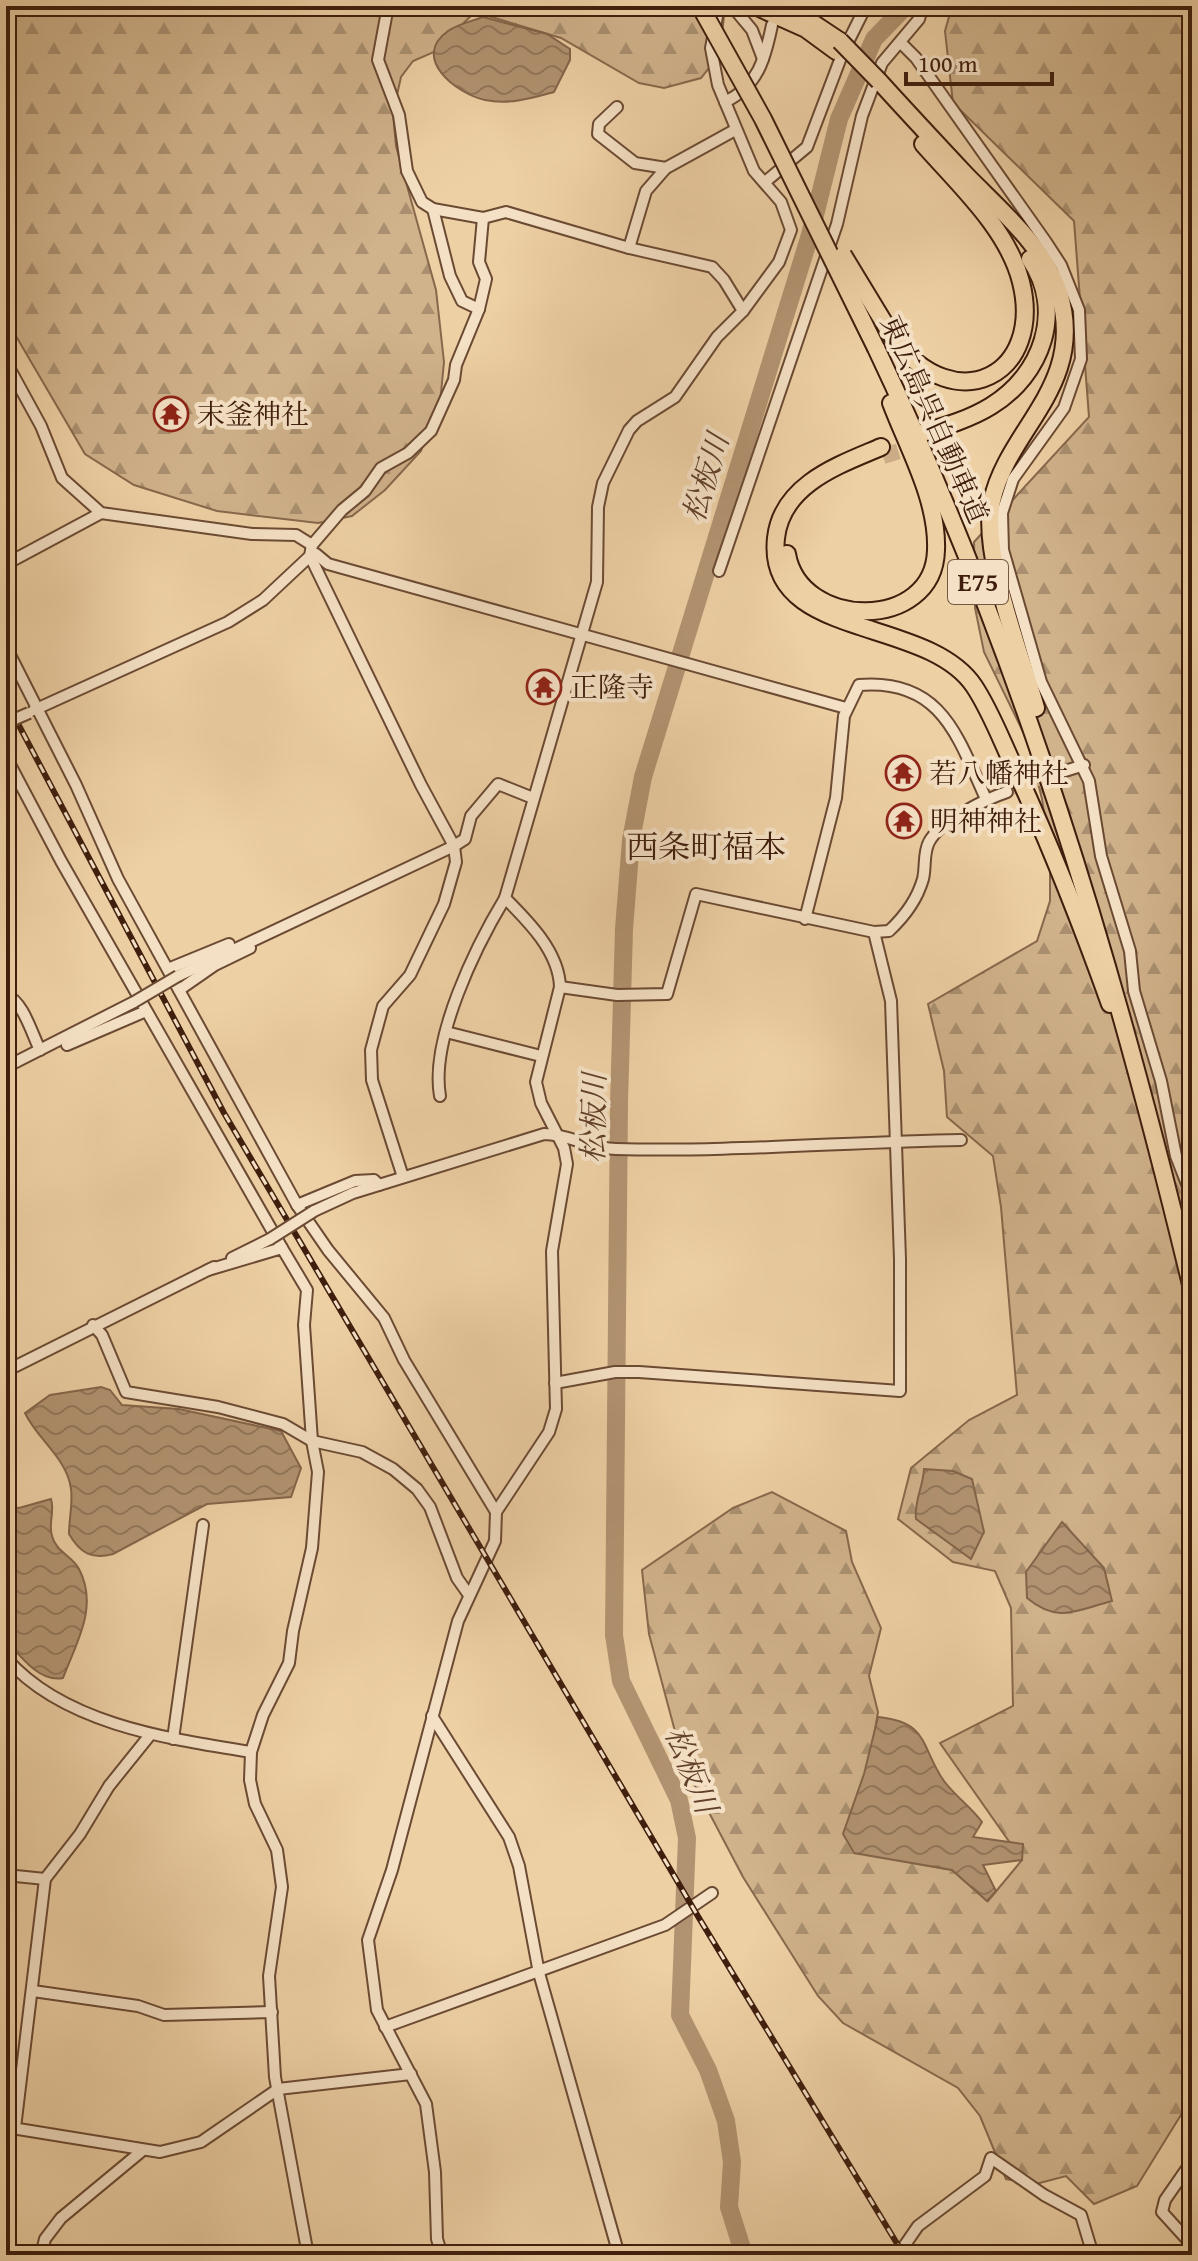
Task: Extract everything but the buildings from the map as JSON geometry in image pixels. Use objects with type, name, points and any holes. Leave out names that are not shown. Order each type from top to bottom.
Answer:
[{"type":"highway","name":"東広島呉自動車道","points":[[700,6],[763,119],[845,282],[981,588],[1036,735],[1120,1002],[1192,1289]]},
{"type":"highway","points":[[755,6],[838,46]]},
{"type":"highway","points":[[787,6],[838,46],[1032,245],[1058,293],[1063,328],[1055,385],[1000,479],[992,501],[990,525],[993,553],[1045,736],[1065,822]]},
{"type":"highway","points":[[763,119],[894,339],[923,370],[955,383],[974,382],[1006,363],[1017,346],[1024,327],[1021,282],[1013,259],[969,196],[877,85]]},
{"type":"highway","points":[[969,196],[1006,229],[1037,269],[1047,303],[1046,333],[1028,373],[1013,390],[973,416],[925,438],[990,417],[1011,402],[1039,374],[1055,337],[1058,293]]},
{"type":"highway","points":[[873,350],[928,498],[936,551],[932,570],[907,600],[883,610],[856,613],[833,606],[802,584],[788,560],[788,529],[797,508],[815,490],[882,452],[828,470],[790,502],[781,518],[776,537],[776,555],[783,576],[793,592],[813,609],[928,647],[954,663],[973,686],[1026,792],[1085,935],[1153,1126]]},
{"type":"street","points":[[388,6],[378,60],[399,115],[407,171],[422,202],[433,209],[483,218],[506,212],[629,248],[712,267],[743,311]]},
{"type":"street","points":[[440,1096],[438,1059],[446,1032],[462,988],[505,898],[584,633],[597,582],[598,507],[603,483],[618,450],[637,421],[675,397],[717,337],[743,311],[779,262],[791,230],[781,202],[754,171],[718,85],[711,48],[719,6]]},
{"type":"street","points":[[732,6],[752,30],[763,59]]},
{"type":"street","points":[[765,182],[807,147],[843,52],[866,6]]},
{"type":"street","points":[[719,571],[811,291],[837,224],[862,116],[882,63],[919,19],[923,6]]},
{"type":"street","points":[[725,102],[749,88],[763,59],[772,25]]},
{"type":"street","points":[[901,43],[1046,242],[1061,265],[1079,310],[1082,334],[1076,377],[1052,428],[1013,479],[1002,513],[1001,533],[1006,565],[1041,682],[1084,765],[1101,856],[1130,951],[1134,991],[1158,1067],[1176,1156],[1192,1197]]},
{"type":"street","points":[[617,107],[599,124],[598,134],[635,163],[666,168]]},
{"type":"street","points":[[629,248],[646,191],[666,168],[735,130]]},
{"type":"street","points":[[433,209],[450,276],[462,301],[479,309]]},
{"type":"street","points":[[6,723],[228,622],[263,600],[311,550],[342,510],[365,491],[381,468],[408,453],[431,431],[454,380],[456,365],[479,309],[486,279],[479,262],[483,218]]},
{"type":"street","points":[[6,362],[41,426],[62,478],[101,513],[252,534],[296,535],[328,564],[846,708]]},
{"type":"street","points":[[6,564],[101,513]]},
{"type":"street","points":[[311,550],[421,785],[454,846],[456,862],[444,904],[410,975],[383,1006],[371,1050],[372,1080],[403,1177]]},
{"type":"street","points":[[6,647],[33,711],[118,879],[297,1205],[328,1250],[384,1318],[404,1360],[496,1512]]},
{"type":"street","points":[[805,919],[836,798],[846,708],[859,685],[899,689],[929,701],[942,711],[986,799]]},
{"type":"street","points":[[6,757],[146,1011],[307,1290],[304,1325],[312,1441],[318,1472],[312,1548],[289,1663],[263,1715],[251,1752],[250,1780],[255,1804],[277,1850],[282,1887],[269,1976],[278,2089],[308,2255]]},
{"type":"street","points":[[1065,771],[1084,765]]},
{"type":"street","points":[[6,1067],[60,1042],[178,976],[454,846],[465,839],[471,816],[498,784],[533,798]]},
{"type":"street","points":[[560,987],[617,995],[667,994],[696,894],[805,919],[874,932],[889,931],[916,898],[929,843],[938,832],[986,799],[1007,792]]},
{"type":"street","points":[[442,2255],[437,2239],[433,2197],[435,2172],[426,2104],[385,2027],[370,1976],[368,1940],[392,1870],[458,1621],[495,1541],[496,1512],[549,1432],[556,1409],[552,1251],[567,1164],[564,1148],[541,1103],[536,1082],[560,987],[559,975],[535,927],[505,898]]},
{"type":"street","points":[[555,1383],[615,1372],[639,1372],[900,1391],[900,1259],[891,1001],[874,932]]},
{"type":"street","points":[[168,969],[204,951],[256,939]]},
{"type":"street","points":[[179,990],[215,965],[256,945],[256,939]]},
{"type":"street","points":[[6,995],[13,998],[20,1009],[40,1050]]},
{"type":"street","points":[[60,1042],[62,1047],[146,1011]]},
{"type":"street","points":[[446,1032],[541,1056]]},
{"type":"street","points":[[6,1371],[270,1239],[314,1211],[379,1185],[544,1134],[556,1134],[613,1149],[832,1147],[894,1141],[961,1140]]},
{"type":"street","points":[[564,1148],[574,1140]]},
{"type":"street","points":[[297,1205],[355,1181],[374,1180],[379,1185]]},
{"type":"street","points":[[208,1270],[282,1248]]},
{"type":"street","points":[[93,1325],[102,1335],[126,1392],[218,1407],[283,1424],[312,1441],[362,1452],[393,1469],[417,1489],[430,1507],[457,1578],[469,1595]]},
{"type":"street","points":[[173,1739],[203,1525]]},
{"type":"street","points":[[6,1658],[45,1695],[150,1735],[251,1752]]},
{"type":"street","points":[[432,1716],[509,1837],[519,1866],[539,1973],[619,2255]]},
{"type":"street","points":[[150,1735],[109,1786],[80,1834],[45,1879],[33,1991],[10,2128],[143,2150],[170,2150],[201,2142],[278,2089],[411,2074]]},
{"type":"street","points":[[6,1875],[45,1879]]},
{"type":"street","points":[[385,2027],[665,1925],[712,1893]]},
{"type":"street","points":[[33,1991],[138,2006],[164,2015],[272,2012]]},
{"type":"street","points":[[41,2255],[45,2239],[61,2218],[143,2150]]},
{"type":"street","points":[[898,2255],[918,2226],[985,2176],[991,2158],[1044,2195],[1081,2215],[1093,2255]]},
{"type":"street","points":[[1192,2161],[1165,2200],[1162,2212],[1192,2245]]},
{"type":"green space","points":[[6,6],[725,6],[722,35],[712,64],[701,78],[664,88],[639,83],[561,38],[475,12],[434,52],[413,61],[401,77],[393,113],[396,146],[436,290],[444,362],[440,403],[421,451],[385,490],[352,516],[318,523],[217,511],[134,485],[85,454],[6,319]]},
{"type":"green space","points":[[952,6],[1192,6],[1192,2097],[1137,2186],[1094,2204],[1066,2176],[1036,2184],[1006,2179],[980,2116],[958,2088],[843,2023],[818,1996],[743,1877],[684,1765],[649,1634],[642,1570],[733,1508],[772,1492],[846,1531],[852,1562],[881,1628],[869,1676],[878,1712],[854,1852],[952,1870],[988,1901],[1022,1860],[940,1743],[1013,1706],[1011,1608],[995,1571],[953,1562],[898,1519],[911,1468],[969,1420],[1017,1395],[1001,1207],[993,1156],[947,1117],[944,1071],[928,1004],[1037,941],[1050,901],[1050,854],[1042,799],[1027,740],[984,652],[975,608],[974,542],[1089,417],[1074,221],[953,103],[945,31]]},
{"type":"water","points":[[483,17],[547,34],[570,49],[570,60],[554,92],[512,101],[494,101],[474,96],[451,83],[436,63],[434,52],[438,41],[448,31]]},
{"type":"water","points":[[101,1387],[110,1390],[122,1405],[179,1409],[281,1431],[301,1468],[291,1497],[207,1504],[113,1554],[99,1556],[87,1553],[69,1534],[71,1494],[64,1468],[25,1413],[50,1395]]},
{"type":"water","points":[[924,1469],[953,1471],[972,1479],[984,1532],[971,1559],[916,1519]]},
{"type":"water","points":[[51,1499],[52,1536],[57,1546],[79,1569],[87,1597],[83,1625],[63,1678],[46,1676],[31,1667],[6,1640],[6,1506],[19,1508]]},
{"type":"water","points":[[1062,1522],[1104,1568],[1112,1601],[1058,1613],[1048,1611],[1027,1598],[1026,1572]]},
{"type":"water","points":[[878,1717],[907,1724],[922,1738],[944,1781],[982,1822],[973,1837],[1023,1844],[1022,1860],[983,1865],[996,1891],[987,1901],[952,1870],[854,1853],[843,1834],[864,1774]]},
{"type":"waterway","name":"松板川","points":[[744,2255],[729,2207],[732,2162],[726,2121],[708,2070],[680,2015],[687,1838],[679,1800],[621,1681],[614,1635],[619,1103],[624,929],[631,840],[643,777],[810,235],[839,119],[874,39],[906,6]]},
{"type":"tunnel","points":[[883,456],[922,444]]},
{"type":"tunnel","points":[[1007,792],[1065,771]]},
{"type":"railway","points":[[6,701],[224,1113],[699,1918],[904,2255]]},
{"type":"place","name":"末釜神社","points":[[171,414]]},
{"type":"place","name":"正隆寺","points":[[544,687]]},
{"type":"place","name":"若八幡神社","points":[[903,773]]},
{"type":"place","name":"明神神社","points":[[904,821]]},
{"type":"district","name":"西条町福本","points":[[706,847]]}]
